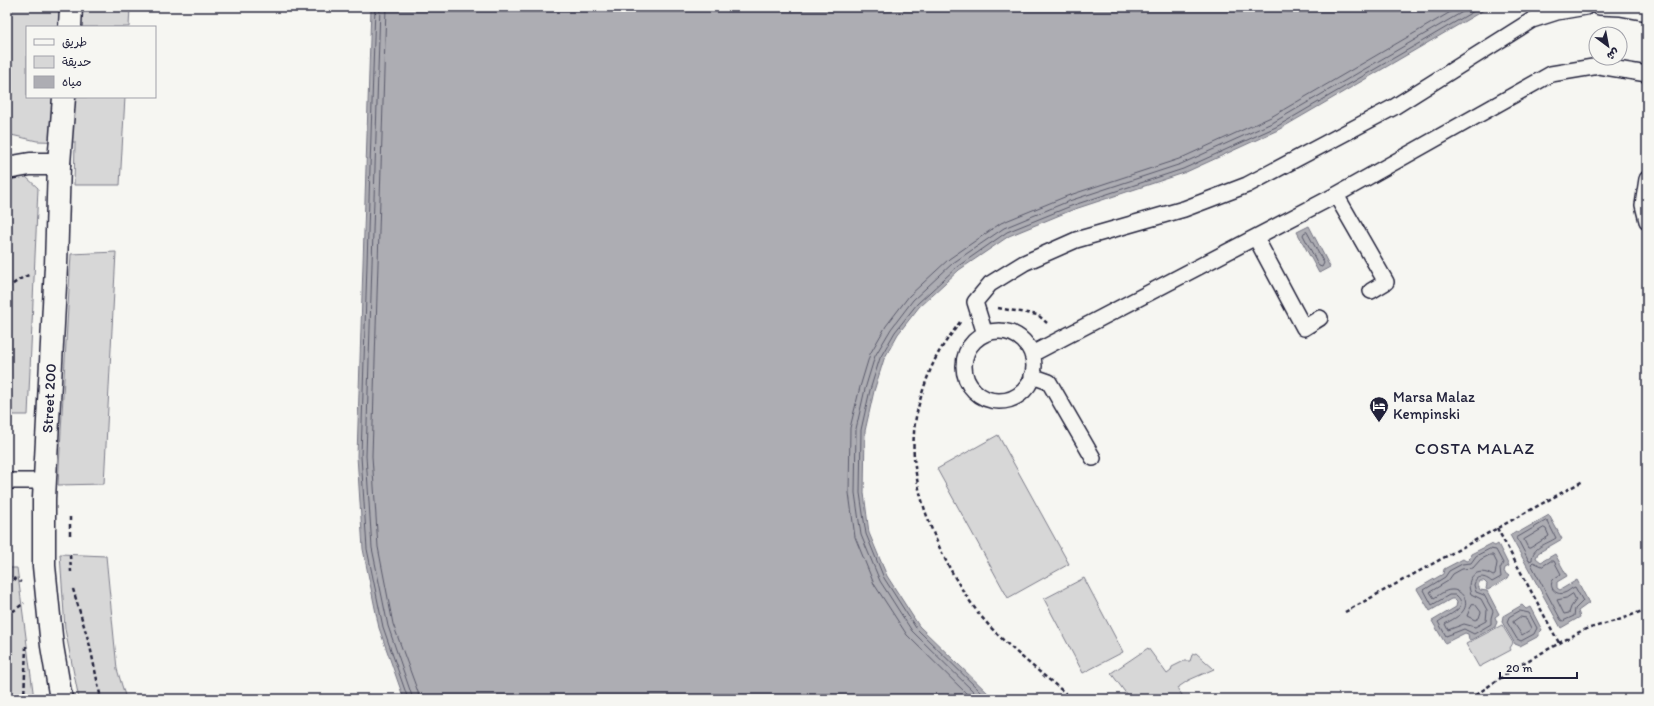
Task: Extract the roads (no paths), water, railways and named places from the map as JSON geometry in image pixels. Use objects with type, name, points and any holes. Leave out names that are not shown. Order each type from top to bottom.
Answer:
[{"type":"street","points":[[70,26],[71,7]]},
{"type":"street","name":"Street 200","points":[[61,699],[52,646],[44,566],[44,481],[56,266],[59,164],[64,98]]},
{"type":"street","points":[[7,155],[30,164]]},
{"type":"street","points":[[7,168],[30,164],[59,164]]},
{"type":"lane","points":[[984,334],[975,302],[990,284],[1024,263],[1076,240],[1184,209],[1247,185],[1394,106],[1532,20],[1557,12],[1586,7]]},
{"type":"lane","points":[[1599,7],[1647,12]]},
{"type":"lane","points":[[1032,354],[1336,195],[1551,74],[1599,66],[1647,74]]},
{"type":"lane","points":[[1647,179],[1643,205],[1647,221]]},
{"type":"lane","points":[[1336,195],[1386,282],[1371,291]]},
{"type":"lane","points":[[1256,238],[1304,328],[1320,318]]},
{"type":"lane","points":[[996,331],[1007,332],[1018,336],[1027,344],[1032,354],[1034,365],[1032,376],[1027,386],[1019,394],[1008,399],[997,400],[986,398],[976,392],[969,383],[965,372],[964,361],[968,350],[975,341],[984,334],[996,331]]},
{"type":"lane","points":[[1032,376],[1049,382],[1093,458]]},
{"type":"lane","points":[[7,481],[44,481]]},
{"type":"water","points":[[371,7],[1489,7],[1278,130],[1184,173],[1072,210],[1009,236],[959,270],[919,307],[898,334],[884,359],[874,391],[865,431],[864,493],[869,533],[887,576],[919,626],[994,699],[404,699],[379,628],[363,549],[357,456]]},
{"type":"water","points":[[1309,226],[1330,267],[1319,273],[1297,232]]},
{"type":"water","points":[[1549,515],[1562,539],[1538,553],[1536,558],[1541,562],[1555,554],[1567,576],[1557,582],[1557,588],[1560,590],[1577,580],[1589,603],[1578,611],[1580,617],[1561,628],[1510,535],[1516,531],[1517,533],[1521,531]]},
{"type":"water","points":[[1491,544],[1495,546],[1498,544],[1509,566],[1505,568],[1504,572],[1509,576],[1508,578],[1488,590],[1486,589],[1487,584],[1484,581],[1480,581],[1478,585],[1480,590],[1487,591],[1499,614],[1495,617],[1497,622],[1495,627],[1471,640],[1469,640],[1468,634],[1465,633],[1445,643],[1432,621],[1456,607],[1457,602],[1454,599],[1451,599],[1430,611],[1417,589],[1443,574],[1444,569],[1463,559],[1466,561],[1469,560],[1471,554]]},
{"type":"water","points":[[1522,605],[1526,609],[1530,607],[1542,630],[1539,633],[1539,636],[1520,646],[1515,644],[1502,622],[1503,616]]},
{"type":"place","name":"Marsa Malaz Kempinski","points":[[1379,423]]},
{"type":"district","name":"COSTA MALAZ","points":[[1475,448]]}]
